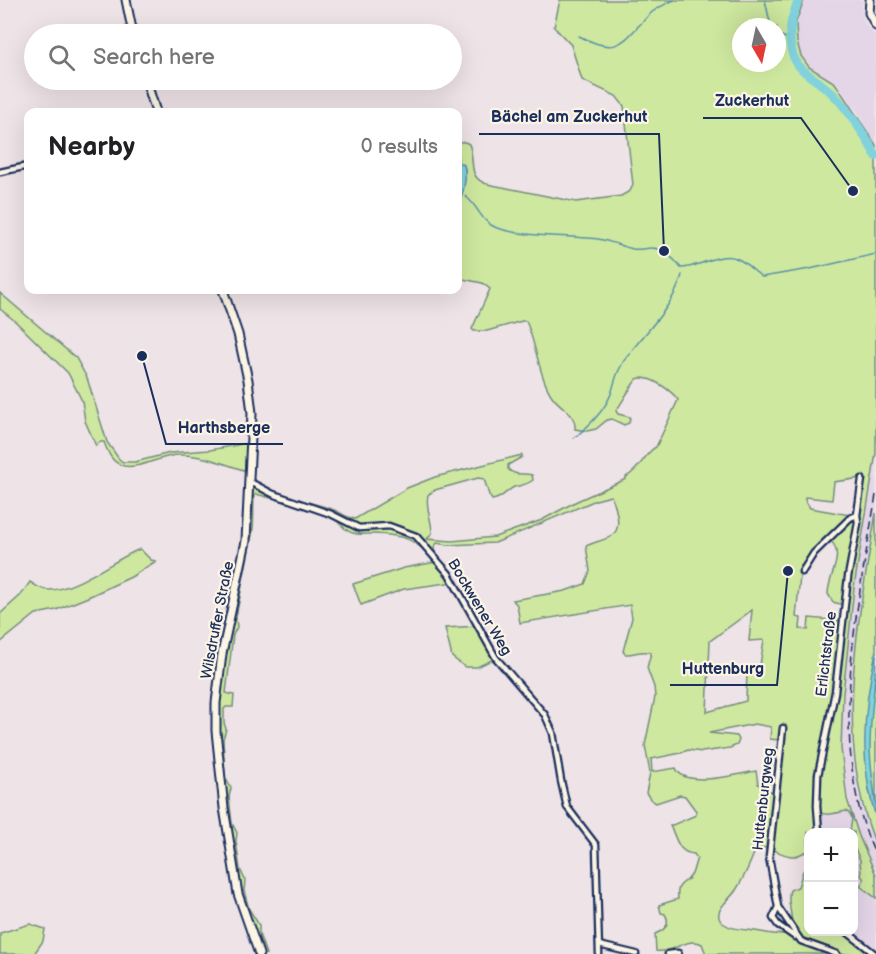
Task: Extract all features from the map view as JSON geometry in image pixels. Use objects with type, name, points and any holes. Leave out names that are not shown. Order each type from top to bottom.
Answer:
[{"type":"main road","points":[[126,0],[131,24]]},
{"type":"main road","points":[[870,0],[869,13],[876,26]]},
{"type":"main road","points":[[149,90],[155,108]]},
{"type":"main road","name":"Wilsdruffer Straße","points":[[224,294],[238,334],[250,397],[250,482],[246,541],[222,654],[216,703],[216,731],[224,808],[238,894],[258,954]]},
{"type":"street","points":[[0,172],[24,167]]},
{"type":"street","name":"Erlichtstraße","points":[[819,828],[818,775],[835,692],[862,479]]},
{"type":"street","name":"Bockwener Weg","points":[[250,482],[273,494],[331,513],[359,528],[389,526],[416,536],[449,574],[502,668],[540,707],[553,733],[566,804],[596,845],[599,954]]},
{"type":"street","points":[[802,572],[814,553],[850,518],[857,515]]},
{"type":"street","name":"Huttenburgweg","points":[[783,728],[769,856],[778,907],[801,941]]},
{"type":"street","name":"Huttenburgweg","points":[[778,907],[773,918],[778,925],[801,941],[837,954]]},
{"type":"street","points":[[852,936],[875,954]]},
{"type":"street","points":[[599,945],[636,954]]},
{"type":"street","points":[[668,954],[678,953]]},
{"type":"shaded area","points":[[804,0],[863,0],[863,18],[876,36],[876,145],[863,125],[862,118],[835,83],[809,67],[801,56],[797,42],[796,22]]},
{"type":"shaded area","points":[[876,453],[876,513],[858,632],[852,746],[859,795],[876,845],[876,954],[852,936],[858,936],[858,828],[819,828],[817,810],[850,808],[841,748],[843,694],[854,587]]},
{"type":"green space","points":[[560,0],[804,0],[796,22],[797,42],[801,56],[809,67],[835,83],[876,145],[876,453],[854,587],[843,694],[841,748],[847,799],[856,828],[851,828],[851,815],[846,811],[827,814],[817,811],[819,828],[804,828],[804,852],[789,856],[770,848],[760,848],[755,851],[742,881],[724,904],[719,916],[724,924],[735,928],[773,934],[789,933],[792,923],[790,890],[798,887],[804,870],[804,936],[852,936],[875,954],[706,954],[702,944],[697,942],[656,951],[655,934],[662,931],[667,924],[665,914],[661,913],[659,905],[678,899],[678,889],[692,874],[697,858],[694,854],[681,848],[670,826],[696,815],[696,811],[685,796],[680,795],[656,803],[646,793],[650,773],[645,745],[655,697],[647,668],[651,653],[625,654],[623,651],[632,618],[630,605],[520,623],[517,605],[513,600],[565,591],[585,584],[590,571],[586,546],[610,537],[617,529],[617,512],[611,496],[596,500],[495,543],[447,545],[437,543],[434,547],[440,562],[454,582],[404,589],[361,605],[353,584],[404,568],[436,562],[408,539],[393,535],[353,533],[322,513],[256,494],[254,496],[253,530],[236,617],[237,627],[233,635],[226,693],[234,695],[233,707],[224,709],[226,729],[223,739],[225,777],[231,788],[229,797],[232,823],[237,833],[240,869],[245,880],[244,891],[249,909],[259,925],[259,934],[266,954],[259,954],[238,894],[224,808],[216,731],[216,703],[222,654],[246,541],[250,478],[279,494],[323,506],[355,519],[407,488],[435,477],[522,455],[508,465],[508,469],[514,473],[532,475],[533,480],[514,487],[499,498],[492,500],[484,479],[478,478],[435,490],[428,495],[427,504],[432,533],[427,539],[452,541],[495,537],[542,520],[626,479],[656,447],[678,400],[666,388],[654,381],[637,379],[616,411],[618,414],[630,417],[629,423],[624,425],[612,419],[607,420],[596,429],[587,431],[575,429],[573,418],[552,396],[548,388],[526,321],[487,331],[472,329],[490,289],[482,283],[462,279],[462,190],[465,171],[462,164],[462,142],[469,144],[476,177],[487,184],[576,202],[621,196],[630,191],[633,185],[624,106],[616,96],[582,80],[571,45],[554,27]],"holes":[[[862,478],[857,515],[860,523],[851,561],[855,520],[848,523],[831,541],[835,547],[836,560],[828,594],[833,602],[844,605],[843,621],[809,618],[808,630],[800,629],[801,618],[796,617],[801,566],[850,515],[810,508],[805,497],[832,500],[834,482]],[[752,610],[749,641],[764,640],[759,671],[747,672],[746,701],[707,712],[710,641]],[[755,724],[771,727],[770,739],[779,740],[774,793],[758,784],[756,771],[700,779],[689,778],[676,768],[652,772],[651,759],[688,750],[702,752],[730,748],[737,745],[739,740],[737,736],[709,733]]]},
{"type":"green space","points":[[0,293],[76,358],[87,378],[107,442],[123,462],[135,462],[170,453],[210,450],[248,443],[247,471],[188,455],[165,457],[131,466],[116,463],[104,442],[96,446],[85,421],[82,401],[68,373],[0,309]]},
{"type":"green space","points":[[876,513],[876,652],[868,704],[866,747],[869,791],[876,817],[876,845],[863,805],[855,764],[852,722],[857,638]]},
{"type":"green space","points":[[140,549],[151,560],[156,561],[131,577],[88,597],[56,610],[36,614],[0,643],[0,614],[21,595],[30,582],[47,590],[69,586]]},
{"type":"green space","points":[[478,626],[496,658],[477,667],[465,667],[452,657],[445,628]]},
{"type":"green space","points":[[876,675],[876,803],[869,756],[869,739]]},
{"type":"green space","points":[[858,833],[876,875],[876,898],[860,886],[864,880],[861,875]]},
{"type":"green space","points":[[30,924],[45,929],[43,941],[34,954],[0,954],[0,933]]},
{"type":"water","points":[[462,164],[465,176],[462,194]]},
{"type":"water","points":[[876,652],[870,746],[876,817],[867,777],[865,734],[866,713]]},
{"type":"waterway","points":[[579,36],[612,46],[626,39],[652,12],[674,0]]},
{"type":"waterway","points":[[765,0],[769,18]]},
{"type":"waterway","points":[[799,0],[792,18],[790,38],[794,57],[805,72],[840,102],[857,124],[876,156]]},
{"type":"waterway","points":[[786,38],[790,40]]},
{"type":"waterway","points":[[465,196],[474,204],[483,218],[497,228],[534,235],[598,239],[633,249],[656,248],[668,255],[681,268],[717,258],[732,257],[762,277],[876,254]]},
{"type":"waterway","points":[[632,350],[667,306],[682,275]]},
{"type":"waterway","points":[[574,438],[606,405],[619,370],[630,353]]},
{"type":"railway","points":[[876,495],[854,630],[849,724],[852,770],[861,814],[876,856]]},
{"type":"place","name":"Zuckerhut","points":[[853,191]]},
{"type":"place","name":"Bächel am Zuckerhut","points":[[664,251]]},
{"type":"place","name":"Harthsberge","points":[[142,356]]},
{"type":"place","name":"Huttenburg","points":[[788,571]]}]
